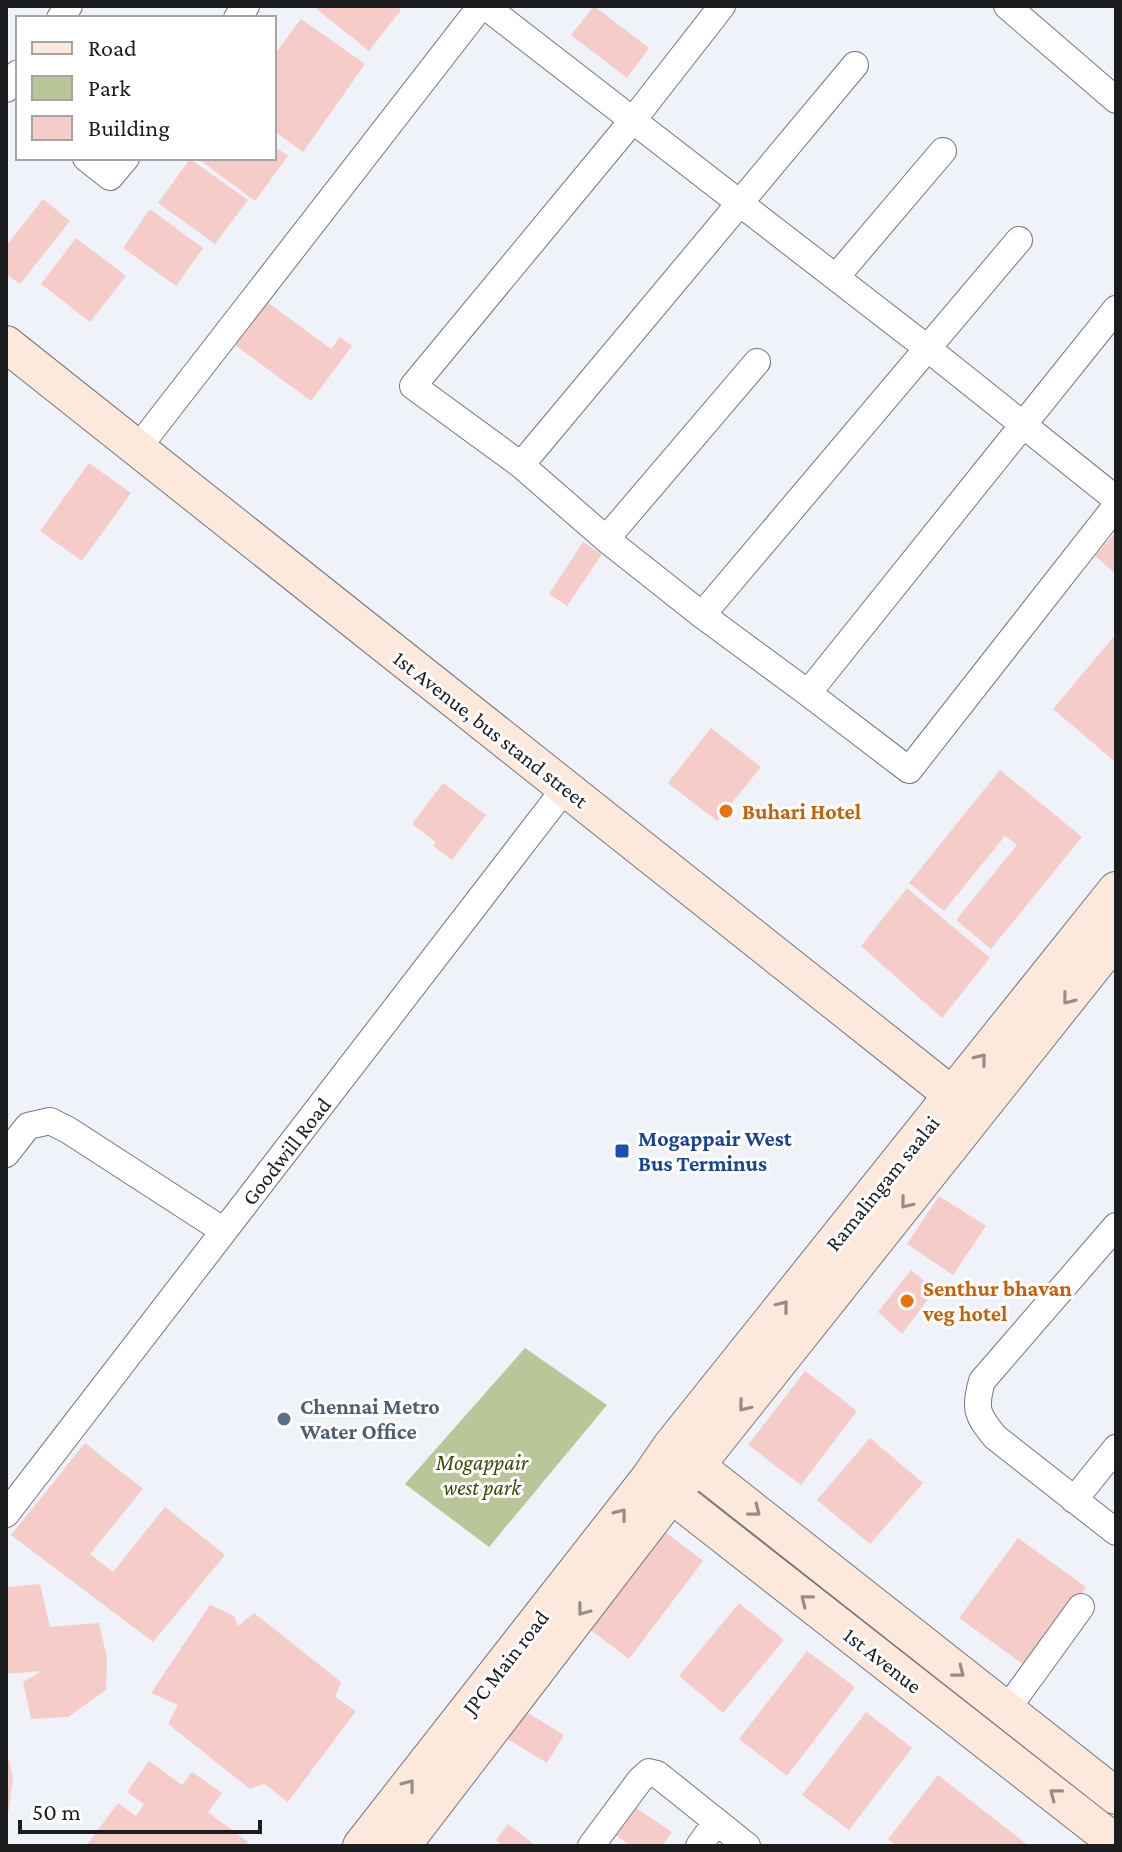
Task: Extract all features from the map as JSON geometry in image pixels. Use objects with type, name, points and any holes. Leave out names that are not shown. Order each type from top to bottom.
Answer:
[{"type":"main road","name":"1st Avenue, bus stand street","points":[[6,344],[965,1104]]},
{"type":"main road","name":"Ramalingam saalai","points":[[965,1104],[1116,890]]},
{"type":"main road","points":[[402,1846],[660,1486],[965,1104],[1116,938]]},
{"type":"main road","name":"1st Avenue","points":[[684,1456],[1116,1796]]},
{"type":"main road","name":"1st Avenue","points":[[660,1486],[1116,1843]]},
{"type":"main road","name":"JPC Main road","points":[[361,1846],[660,1486]]},
{"type":"street","points":[[137,449],[483,6],[836,277],[1116,499]]},
{"type":"street","points":[[722,6],[633,120],[413,386],[521,465],[606,539],[702,615],[909,770],[1116,506]]},
{"type":"street","points":[[1007,6],[1116,100]]},
{"type":"street","points":[[521,465],[855,65]]},
{"type":"street","points":[[836,277],[943,151]]},
{"type":"street","points":[[89,160],[110,177],[124,160]]},
{"type":"street","points":[[702,615],[1019,240]]},
{"type":"street","points":[[808,693],[1116,309]]},
{"type":"street","points":[[606,539],[757,362]]},
{"type":"street","name":"Goodwill Road","points":[[6,1514],[566,787]]},
{"type":"street","points":[[6,1154],[28,1126],[50,1121],[224,1231]]},
{"type":"street","points":[[1116,1226],[982,1381],[977,1400],[980,1419],[995,1437],[1116,1532]]},
{"type":"street","points":[[1074,1500],[1116,1448]]},
{"type":"street","points":[[1007,1709],[1081,1607]]},
{"type":"street","points":[[591,1846],[649,1772],[657,1774],[747,1846]]},
{"type":"street","points":[[699,1846],[716,1822]]},
{"type":"green space","name":"Mogappair west park","points":[[525,1348],[607,1405],[489,1547],[405,1484]]},
{"type":"building","points":[[313,6],[397,6],[401,10],[369,51]]},
{"type":"building","points":[[594,6],[649,48],[627,78],[571,35]]},
{"type":"building","points":[[301,19],[365,64],[303,152],[276,132],[276,52]]},
{"type":"building","points":[[276,147],[288,156],[255,201],[200,160],[276,160]]},
{"type":"building","points":[[189,160],[248,200],[215,244],[158,203]]},
{"type":"building","points":[[43,199],[70,221],[20,284],[6,274],[6,246]]},
{"type":"building","points":[[150,209],[203,248],[176,286],[123,248]]},
{"type":"building","points":[[76,238],[126,276],[90,322],[41,284]]},
{"type":"building","points":[[259,296],[331,349],[340,337],[352,346],[311,401],[227,339]]},
{"type":"building","points":[[89,463],[131,493],[82,561],[40,531]]},
{"type":"building","points":[[1113,535],[1116,538],[1116,574],[1095,556]]},
{"type":"building","points":[[583,542],[602,554],[567,606],[549,594]]},
{"type":"building","points":[[1116,634],[1116,756],[1113,760],[1053,709]]},
{"type":"building","points":[[711,728],[761,767],[717,821],[668,783]]},
{"type":"building","points":[[1000,770],[1082,837],[991,949],[956,920],[1017,845],[1005,836],[944,911],[909,883]]},
{"type":"building","points":[[443,783],[486,815],[452,860],[433,846],[436,842],[412,824]]},
{"type":"building","points":[[907,888],[990,958],[942,1018],[861,946]]},
{"type":"building","points":[[939,1196],[986,1226],[953,1275],[907,1244]]},
{"type":"building","name":"Senthur bhavan veg hotel","points":[[911,1270],[935,1290],[902,1334],[878,1312]]},
{"type":"building","points":[[805,1371],[857,1411],[801,1485],[748,1445]]},
{"type":"building","points":[[870,1438],[923,1483],[870,1544],[817,1500]]},
{"type":"building","points":[[85,1443],[143,1489],[90,1554],[113,1572],[165,1507],[225,1555],[153,1642],[11,1535]]},
{"type":"building","points":[[663,1530],[703,1561],[629,1659],[588,1628]]},
{"type":"building","points":[[1018,1538],[1086,1587],[1027,1667],[959,1618]]},
{"type":"building","points":[[40,1584],[50,1627],[99,1623],[107,1657],[106,1690],[68,1717],[31,1719],[23,1682],[42,1671],[6,1674],[6,1587]]},
{"type":"building","points":[[739,1603],[784,1640],[723,1713],[679,1676]]},
{"type":"building","points":[[210,1605],[234,1616],[238,1626],[254,1613],[341,1682],[335,1697],[356,1711],[288,1802],[264,1784],[250,1789],[168,1724],[178,1705],[151,1693]]},
{"type":"building","points":[[807,1651],[855,1687],[787,1776],[739,1739]]},
{"type":"building","points":[[523,1710],[564,1735],[547,1763],[506,1738]]},
{"type":"building","points":[[866,1712],[912,1748],[849,1830],[802,1795]]},
{"type":"building","points":[[7,1752],[13,1778],[8,1814],[6,1813]]},
{"type":"building","points":[[149,1761],[182,1785],[192,1772],[222,1793],[208,1812],[248,1842],[245,1846],[86,1846],[118,1803],[136,1816],[144,1804],[127,1792]]},
{"type":"building","points":[[938,1775],[1029,1846],[897,1846],[888,1839]]},
{"type":"building","points":[[630,1804],[672,1832],[662,1846],[631,1846],[611,1832]]},
{"type":"building","points":[[508,1824],[536,1846],[503,1846],[496,1840]]},
{"type":"place","name":"Buhari Hotel","points":[[726,811]]},
{"type":"place","name":"Mogappair West Bus Terminus","points":[[622,1151]]},
{"type":"place","name":"Senthur bhavan veg hotel","points":[[907,1301]]},
{"type":"place","name":"Chennai Metro Water Office","points":[[284,1419]]}]
